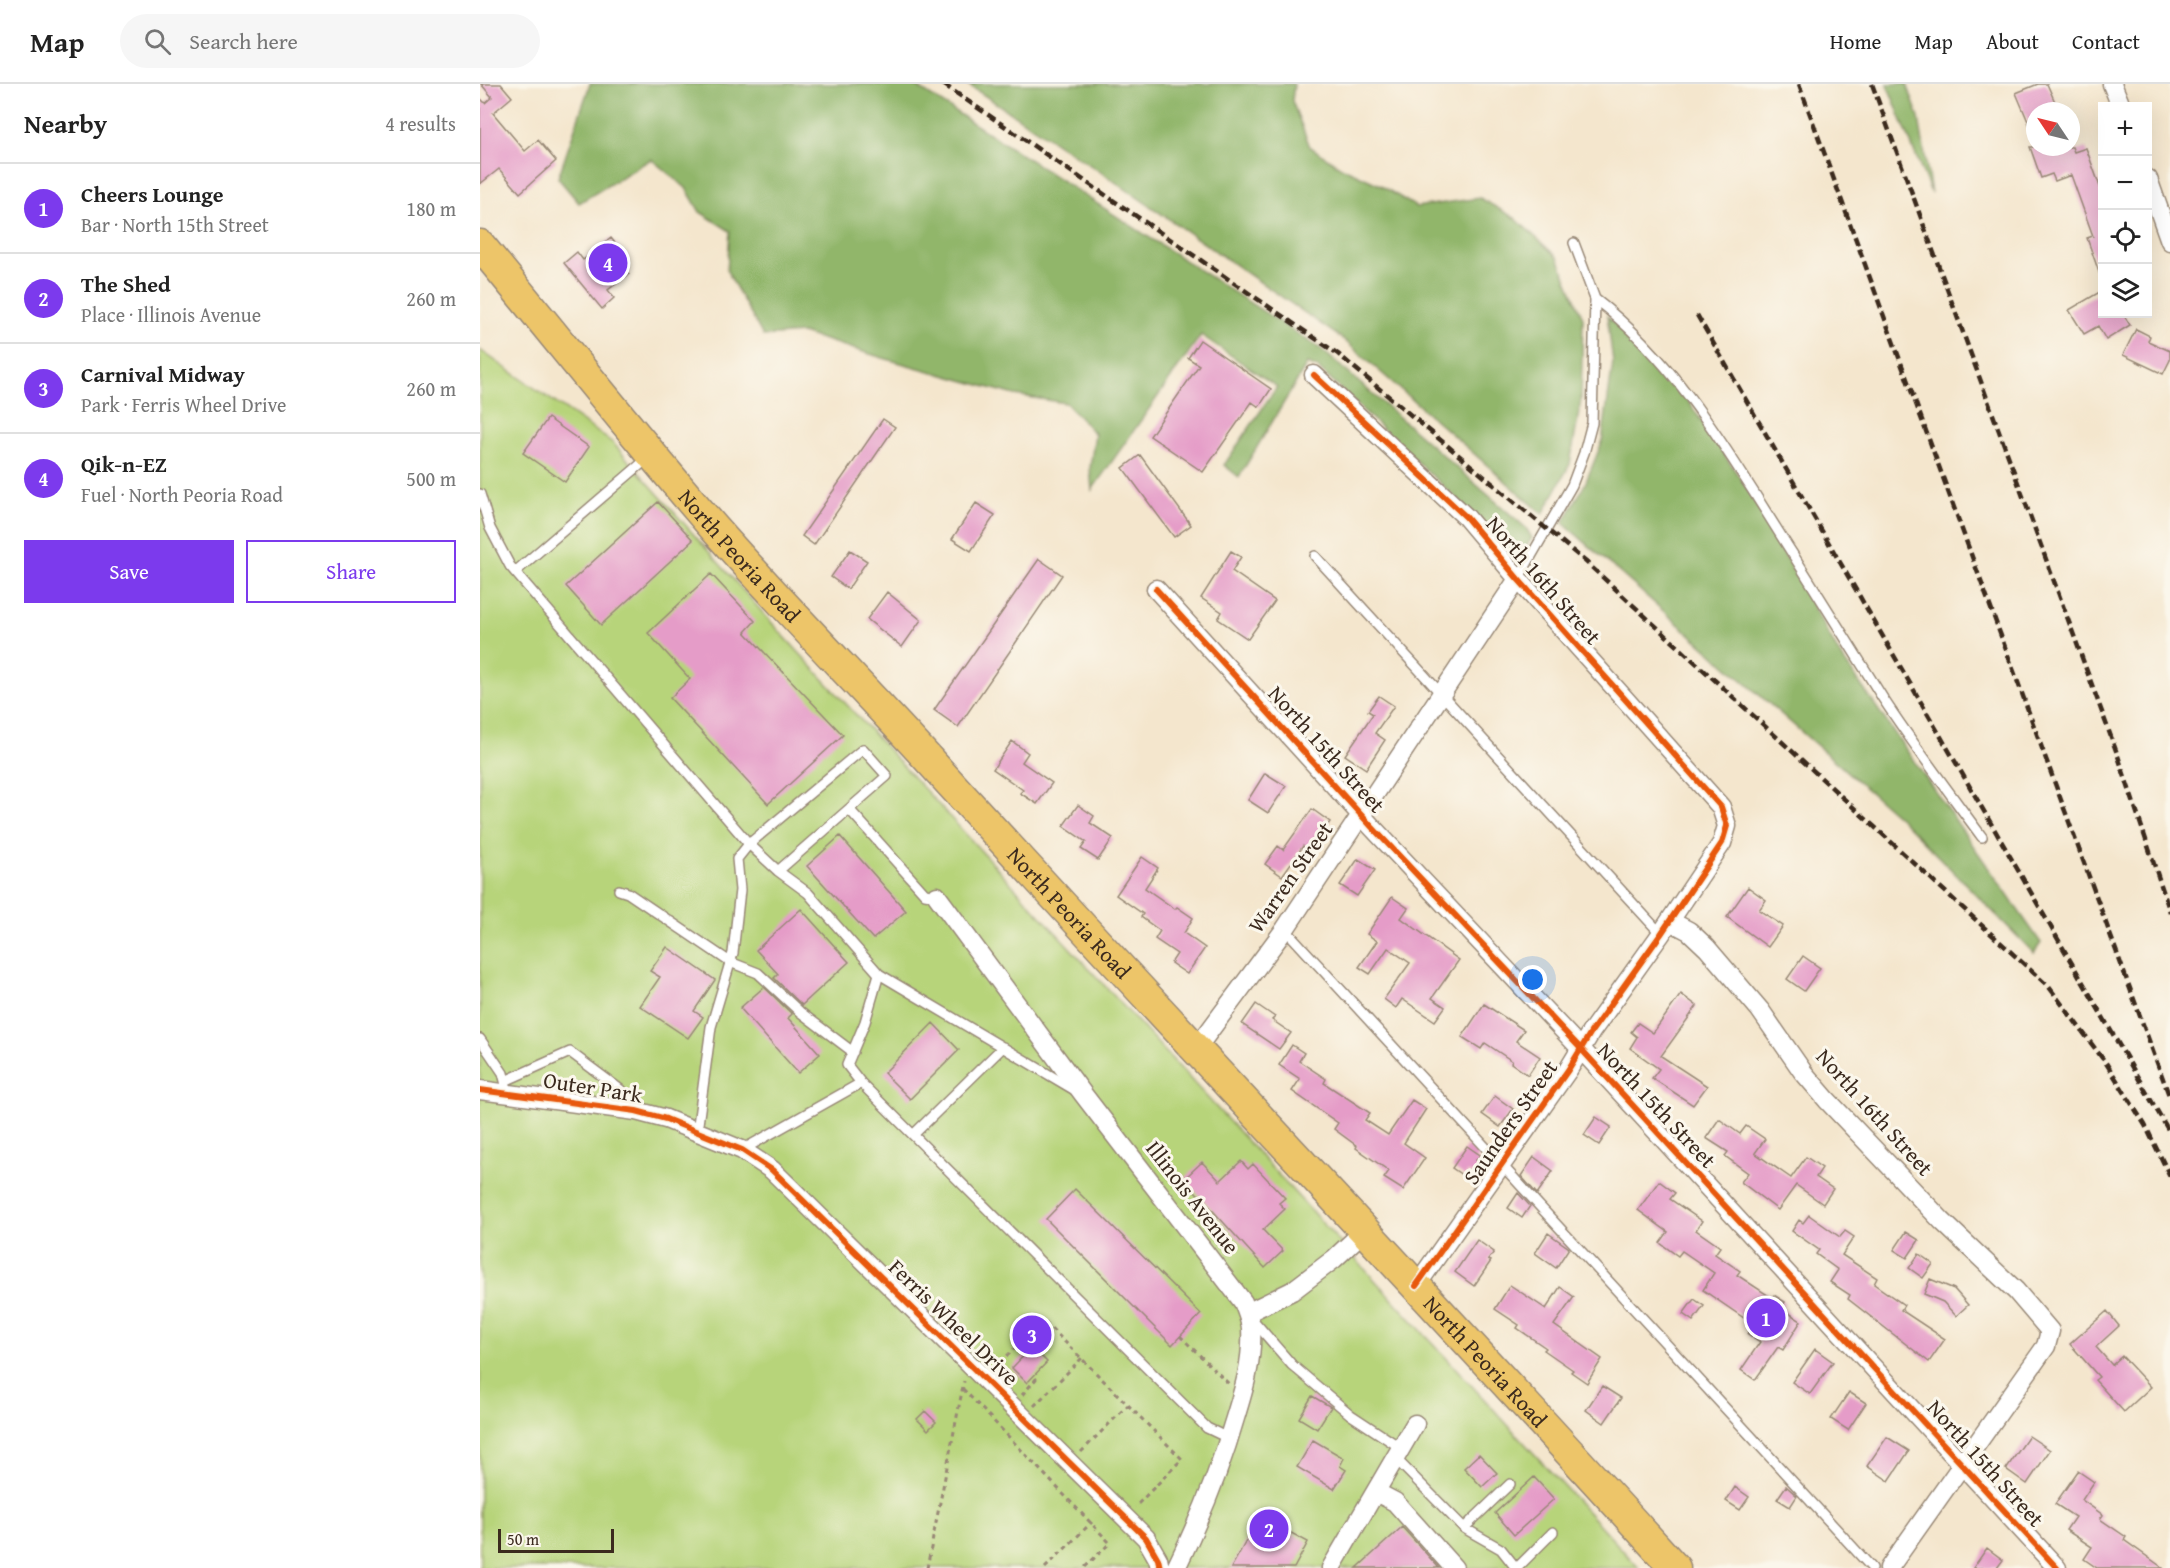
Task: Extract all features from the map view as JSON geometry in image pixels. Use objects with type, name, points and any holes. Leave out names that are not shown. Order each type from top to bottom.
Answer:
[{"type":"main road","name":"North Peoria Road","points":[[480,245],[652,454],[770,591],[878,704],[1675,1568]]},
{"type":"street","points":[[2112,84],[2119,102]]},
{"type":"street","points":[[2152,191],[2170,241]]},
{"type":"street","name":"North 16th Street","points":[[1314,375],[1466,517],[1518,579],[1721,807],[1727,826]]},
{"type":"street","name":"Warren Street","points":[[1196,1049],[1285,929],[1354,827],[1360,813],[1518,579]]},
{"type":"street","name":"North 15th Street","points":[[1156,588],[1360,813],[1582,1050],[2057,1568]]},
{"type":"street","name":"Saunders Street","points":[[1416,1287],[1666,927],[1722,843],[1727,826]]},
{"type":"street","name":"Illinois Avenue","points":[[937,896],[1083,1094],[1243,1302],[1247,1313],[1251,1326],[1250,1357],[1245,1386],[1230,1439],[1211,1492],[1176,1568]]},
{"type":"street","name":"North 16th Street","points":[[1666,927],[1689,931],[1707,948],[1760,1010],[1803,1072],[1827,1100],[1942,1221],[2016,1291],[2050,1331],[2046,1346],[1963,1467]]},
{"type":"street","name":"Outer Park","points":[[480,1090],[506,1087],[636,1111],[666,1119],[697,1132]]},
{"type":"street","name":"Ferris Wheel Drive","points":[[697,1132],[742,1150],[772,1170],[968,1362],[1021,1407],[1146,1538],[1158,1559],[1160,1568]]},
{"type":"street","points":[[1247,1313],[1292,1291],[1334,1259],[1364,1231]]},
{"type":"street","points":[[1331,1568],[1415,1424]]},
{"type":"street","points":[[1889,1568],[1963,1467]]},
{"type":"street","points":[[1376,1492],[1395,1502],[1454,1568]]},
{"type":"lane","points":[[1518,579],[1572,485],[1592,423],[1595,299],[1574,243]]},
{"type":"lane","points":[[1595,299],[1618,317],[1688,395],[1704,417],[1753,490],[1885,701],[1982,837]]},
{"type":"lane","points":[[515,572],[652,454]]},
{"type":"lane","points":[[480,494],[490,528],[515,572],[749,844],[778,871],[808,893],[879,974],[1083,1094]]},
{"type":"lane","points":[[1315,556],[1441,694],[1666,927]]},
{"type":"lane","points":[[697,1132],[711,1027],[730,962],[740,890],[737,859],[749,844],[864,749],[887,776],[778,871]]},
{"type":"lane","points":[[849,809],[925,894],[937,896]]},
{"type":"lane","points":[[619,890],[628,893],[730,962],[758,973],[800,1012],[853,1052]]},
{"type":"lane","points":[[1285,929],[1872,1568]]},
{"type":"lane","points":[[879,974],[865,1022],[847,1065],[861,1083],[1207,1428],[1230,1439]]},
{"type":"lane","points":[[480,1039],[503,1072],[506,1087],[570,1052],[637,1102],[636,1111]]},
{"type":"lane","points":[[913,1135],[1003,1047]]},
{"type":"lane","points":[[742,1150],[861,1083]]},
{"type":"lane","points":[[1247,1313],[1292,1365],[1398,1453],[1464,1528],[1501,1549],[1517,1568],[1554,1532]]},
{"type":"lane","points":[[1464,1528],[1510,1484]]},
{"type":"path","points":[[985,1378],[1043,1320],[1082,1358],[1182,1459],[1126,1517]]},
{"type":"path","points":[[1180,1335],[1230,1385]]},
{"type":"path","points":[[1021,1407],[1082,1358]]},
{"type":"path","points":[[927,1568],[968,1362]]},
{"type":"path","points":[[1021,1407],[1036,1380],[1034,1376]]},
{"type":"path","points":[[963,1389],[1110,1543],[1084,1568]]},
{"type":"path","points":[[1071,1462],[1128,1405]]},
{"type":"path","points":[[1045,1568],[1092,1522]]},
{"type":"green space","points":[[590,84],[913,84],[1321,349],[1526,528],[1532,538],[1517,560],[1458,500],[1318,368],[1307,364],[1239,477],[1224,465],[1277,387],[1201,335],[1092,490],[1090,468],[1095,434],[1066,403],[1015,395],[802,333],[763,336],[727,271],[730,231],[700,212],[686,188],[651,159],[579,203],[558,178]]},
{"type":"green space","points":[[967,84],[1294,84],[1292,101],[1310,147],[1341,167],[1380,185],[1416,207],[1480,198],[1515,218],[1558,258],[1583,318],[1581,400],[1570,464],[1543,514],[1344,340],[1105,175]]},
{"type":"green space","points":[[1887,84],[1907,84],[1919,118],[1931,193]]},
{"type":"green space","points":[[1607,316],[1686,398],[1750,493],[1840,655],[2041,943],[2034,953],[1901,819],[1563,523],[1585,484],[1602,442],[1613,362]]},
{"type":"green space","points":[[480,350],[613,443],[771,622],[1639,1568],[480,1568]]},
{"type":"building","points":[[481,84],[501,84],[512,97],[493,113],[525,151],[538,140],[556,161],[520,193],[499,169],[480,184],[480,98],[485,103],[492,97]]},
{"type":"building","points":[[2038,84],[2047,84],[2055,102],[2026,102],[2026,117],[2016,93]]},
{"type":"building","points":[[2086,148],[2098,181],[2098,269],[2087,238],[2093,236],[2071,175],[2055,181],[2052,174],[2041,178],[2033,156],[2080,156],[2080,150]]},
{"type":"building","points":[[611,238],[623,253],[617,258],[629,274],[608,290],[614,298],[602,309],[564,263],[577,252],[583,260]]},
{"type":"building","points":[[2098,293],[2098,318],[2126,318],[2130,325],[2106,340],[2098,326],[2084,334],[2069,310]]},
{"type":"building","points":[[2136,329],[2150,336],[2148,341],[2170,351],[2170,360],[2163,374],[2123,355]]},
{"type":"building","points":[[1200,340],[1271,389],[1259,407],[1252,402],[1203,472],[1150,436],[1199,365],[1188,358]]},
{"type":"building","points":[[548,418],[589,447],[565,482],[523,453]]},
{"type":"building","points":[[883,419],[895,427],[814,545],[802,536]]},
{"type":"building","points":[[1140,455],[1191,525],[1174,537],[1123,468]]},
{"type":"building","points":[[658,502],[693,540],[601,625],[566,586]]},
{"type":"building","points":[[976,503],[995,515],[971,551],[952,539]]},
{"type":"building","points":[[850,550],[867,561],[848,589],[831,577]]},
{"type":"building","points":[[1231,551],[1241,557],[1232,571],[1275,601],[1248,639],[1218,619],[1222,612],[1201,598]]},
{"type":"building","points":[[1039,559],[1062,575],[958,727],[934,710]]},
{"type":"building","points":[[711,574],[755,621],[745,632],[843,735],[768,804],[670,698],[690,679],[648,633]]},
{"type":"building","points":[[887,592],[921,620],[902,647],[867,619]]},
{"type":"building","points":[[1379,696],[1394,706],[1375,733],[1385,740],[1366,769],[1345,755],[1373,714],[1368,711]]},
{"type":"building","points":[[1012,741],[1028,753],[1022,762],[1052,783],[1037,804],[1020,793],[1023,790],[993,769]]},
{"type":"building","points":[[1265,773],[1286,786],[1268,813],[1248,800]]},
{"type":"building","points":[[1078,805],[1094,816],[1090,823],[1113,838],[1098,860],[1081,849],[1086,842],[1063,826]]},
{"type":"building","points":[[1312,809],[1330,822],[1310,851],[1303,846],[1282,876],[1265,864],[1278,846],[1283,850]]},
{"type":"building","points":[[840,836],[906,911],[873,939],[807,866]]},
{"type":"building","points":[[1142,857],[1158,868],[1145,888],[1175,909],[1177,907],[1193,918],[1184,933],[1205,948],[1187,974],[1171,963],[1177,954],[1155,939],[1160,931],[1141,917],[1143,914],[1116,895]]},
{"type":"building","points":[[1358,859],[1375,870],[1357,896],[1340,885]]},
{"type":"building","points":[[1748,887],[1766,900],[1759,910],[1783,926],[1768,947],[1727,917]]},
{"type":"building","points":[[1392,897],[1408,908],[1401,918],[1459,960],[1432,998],[1445,1007],[1435,1021],[1402,999],[1396,1008],[1384,999],[1410,963],[1388,948],[1370,974],[1359,967],[1377,941],[1367,934]]},
{"type":"building","points":[[801,909],[849,962],[802,1005],[774,978],[778,974],[756,950]]},
{"type":"building","points":[[667,947],[715,980],[694,1011],[703,1017],[688,1038],[640,1006],[660,977],[650,971]]},
{"type":"building","points":[[1803,956],[1820,968],[1804,991],[1787,979]]},
{"type":"building","points":[[764,987],[792,1014],[788,1018],[820,1054],[798,1073],[740,1008]]},
{"type":"building","points":[[1681,994],[1697,1006],[1661,1056],[1707,1086],[1693,1105],[1652,1078],[1659,1069],[1630,1048],[1637,1037],[1631,1032],[1638,1023],[1653,1033]]},
{"type":"building","points":[[1256,1004],[1275,1017],[1272,1020],[1291,1033],[1279,1049],[1242,1024]]},
{"type":"building","points":[[1484,1004],[1524,1030],[1516,1041],[1540,1057],[1528,1075],[1485,1043],[1481,1049],[1462,1037]]},
{"type":"building","points":[[933,1023],[959,1050],[910,1099],[884,1073]]},
{"type":"building","points":[[1292,1045],[1304,1053],[1299,1061],[1326,1079],[1324,1083],[1370,1113],[1365,1120],[1388,1135],[1412,1100],[1426,1109],[1404,1143],[1425,1158],[1403,1190],[1384,1178],[1389,1171],[1334,1129],[1338,1123],[1292,1091],[1300,1079],[1279,1065]]},
{"type":"building","points":[[1495,1096],[1513,1109],[1500,1127],[1482,1114]]},
{"type":"building","points":[[1596,1117],[1611,1127],[1599,1145],[1584,1135]]},
{"type":"building","points":[[1719,1119],[1740,1134],[1746,1126],[1765,1139],[1755,1153],[1791,1178],[1806,1157],[1822,1168],[1816,1177],[1833,1189],[1823,1204],[1796,1185],[1778,1210],[1741,1182],[1748,1173],[1725,1156],[1728,1152],[1706,1138]]},
{"type":"building","points":[[1467,1146],[1480,1155],[1476,1160],[1482,1164],[1474,1176],[1468,1172],[1465,1177],[1452,1168]]},
{"type":"building","points":[[1534,1157],[1553,1171],[1537,1194],[1521,1176]]},
{"type":"building","points":[[1241,1161],[1248,1169],[1253,1164],[1285,1198],[1279,1203],[1285,1209],[1263,1230],[1283,1251],[1265,1268],[1184,1179],[1202,1162],[1220,1181]]},
{"type":"building","points":[[1659,1181],[1675,1193],[1670,1199],[1702,1221],[1696,1230],[1720,1247],[1715,1254],[1740,1271],[1737,1275],[1772,1298],[1774,1295],[1785,1302],[1781,1308],[1801,1321],[1783,1350],[1778,1347],[1755,1380],[1741,1370],[1760,1342],[1748,1334],[1754,1325],[1703,1290],[1714,1273],[1682,1251],[1678,1256],[1660,1243],[1668,1232],[1638,1210]]},
{"type":"building","points":[[1075,1189],[1201,1314],[1172,1345],[1046,1219]]},
{"type":"building","points":[[1518,1193],[1530,1206],[1522,1218],[1508,1208]]},
{"type":"building","points":[[1809,1215],[1840,1237],[1845,1231],[1854,1237],[1842,1255],[1877,1278],[1874,1284],[1904,1305],[1901,1310],[1945,1339],[1929,1362],[1848,1299],[1850,1295],[1830,1282],[1838,1270],[1816,1254],[1819,1250],[1792,1231],[1799,1220],[1803,1223]]},
{"type":"building","points":[[1906,1232],[1919,1240],[1907,1258],[1894,1250]]},
{"type":"building","points":[[1548,1233],[1569,1248],[1556,1268],[1535,1253]]},
{"type":"building","points":[[1477,1240],[1494,1252],[1488,1260],[1491,1261],[1474,1286],[1455,1272]]},
{"type":"building","points":[[1919,1254],[1933,1264],[1923,1278],[1909,1268]]},
{"type":"building","points":[[1930,1279],[1954,1289],[1968,1305],[1956,1316],[1943,1302],[1924,1294]]},
{"type":"building","points":[[1510,1285],[1546,1309],[1560,1287],[1574,1297],[1554,1325],[1602,1359],[1587,1383],[1544,1350],[1546,1348],[1517,1328],[1519,1325],[1495,1309]]},
{"type":"building","points":[[1694,1299],[1704,1306],[1693,1321],[1683,1314]]},
{"type":"building","points":[[2107,1311],[2119,1326],[2096,1347],[2112,1365],[2122,1356],[2151,1387],[2124,1412],[2095,1380],[2099,1377],[2070,1344]]},
{"type":"building","points":[[1032,1347],[1047,1362],[1027,1383],[1012,1368]]},
{"type":"building","points":[[1815,1349],[1833,1362],[1810,1394],[1792,1382]]},
{"type":"building","points":[[1602,1386],[1621,1398],[1604,1423],[1586,1410]]},
{"type":"building","points":[[1849,1392],[1866,1403],[1848,1430],[1831,1419]]},
{"type":"building","points":[[1312,1396],[1331,1407],[1317,1429],[1299,1418]]},
{"type":"building","points":[[925,1411],[936,1422],[928,1430],[917,1419]]},
{"type":"building","points":[[2029,1436],[2050,1450],[2027,1484],[2006,1469]]},
{"type":"building","points":[[1887,1437],[1909,1451],[1889,1481],[1867,1466]]},
{"type":"building","points":[[1313,1440],[1344,1458],[1340,1466],[1346,1470],[1334,1489],[1297,1467]]},
{"type":"building","points":[[1479,1454],[1497,1473],[1482,1487],[1464,1468]]},
{"type":"building","points":[[2078,1471],[2094,1482],[2082,1500],[2103,1515],[2100,1519],[2126,1537],[2124,1540],[2163,1568],[2097,1568],[2084,1559],[2092,1547],[2066,1530],[2075,1517],[2055,1504]]},
{"type":"building","points":[[1534,1477],[1554,1499],[1514,1535],[1495,1513]]},
{"type":"building","points":[[1786,1486],[1797,1496],[1790,1507],[1777,1499]]},
{"type":"building","points":[[1735,1487],[1749,1497],[1740,1510],[1726,1501]]},
{"type":"building","points":[[1260,1516],[1308,1542],[1294,1568],[1231,1568]]},
{"type":"building","points":[[1402,1527],[1439,1568],[1357,1568]]},
{"type":"building","points":[[1987,1548],[2003,1560],[1997,1568],[1973,1568]]},
{"type":"railway","points":[[943,84],[1338,354],[1586,562],[2049,987],[2106,1063],[2145,1125],[2170,1176]]},
{"type":"railway","points":[[1799,84],[2170,1098]]},
{"type":"railway","points":[[1872,84],[2118,756],[2170,912]]},
{"type":"railway","points":[[1697,315],[2170,1133]]},
{"type":"cycle path","points":[[1314,375],[1466,517],[1518,579],[1721,807],[1727,826],[1722,843],[1661,934],[1416,1286]]},
{"type":"cycle path","points":[[1156,589],[1372,827],[1582,1050],[2057,1568]]},
{"type":"cycle path","points":[[480,1090],[636,1111],[666,1119],[742,1150],[772,1170],[1146,1538],[1158,1559],[1160,1568]]},
{"type":"place","name":"Qik-n-EZ","points":[[608,263]]},
{"type":"place","name":"Cheers Lounge","points":[[1766,1318]]},
{"type":"place","name":"Carnival Midway","points":[[1032,1335]]},
{"type":"place","name":"The Shed","points":[[1269,1529]]}]
